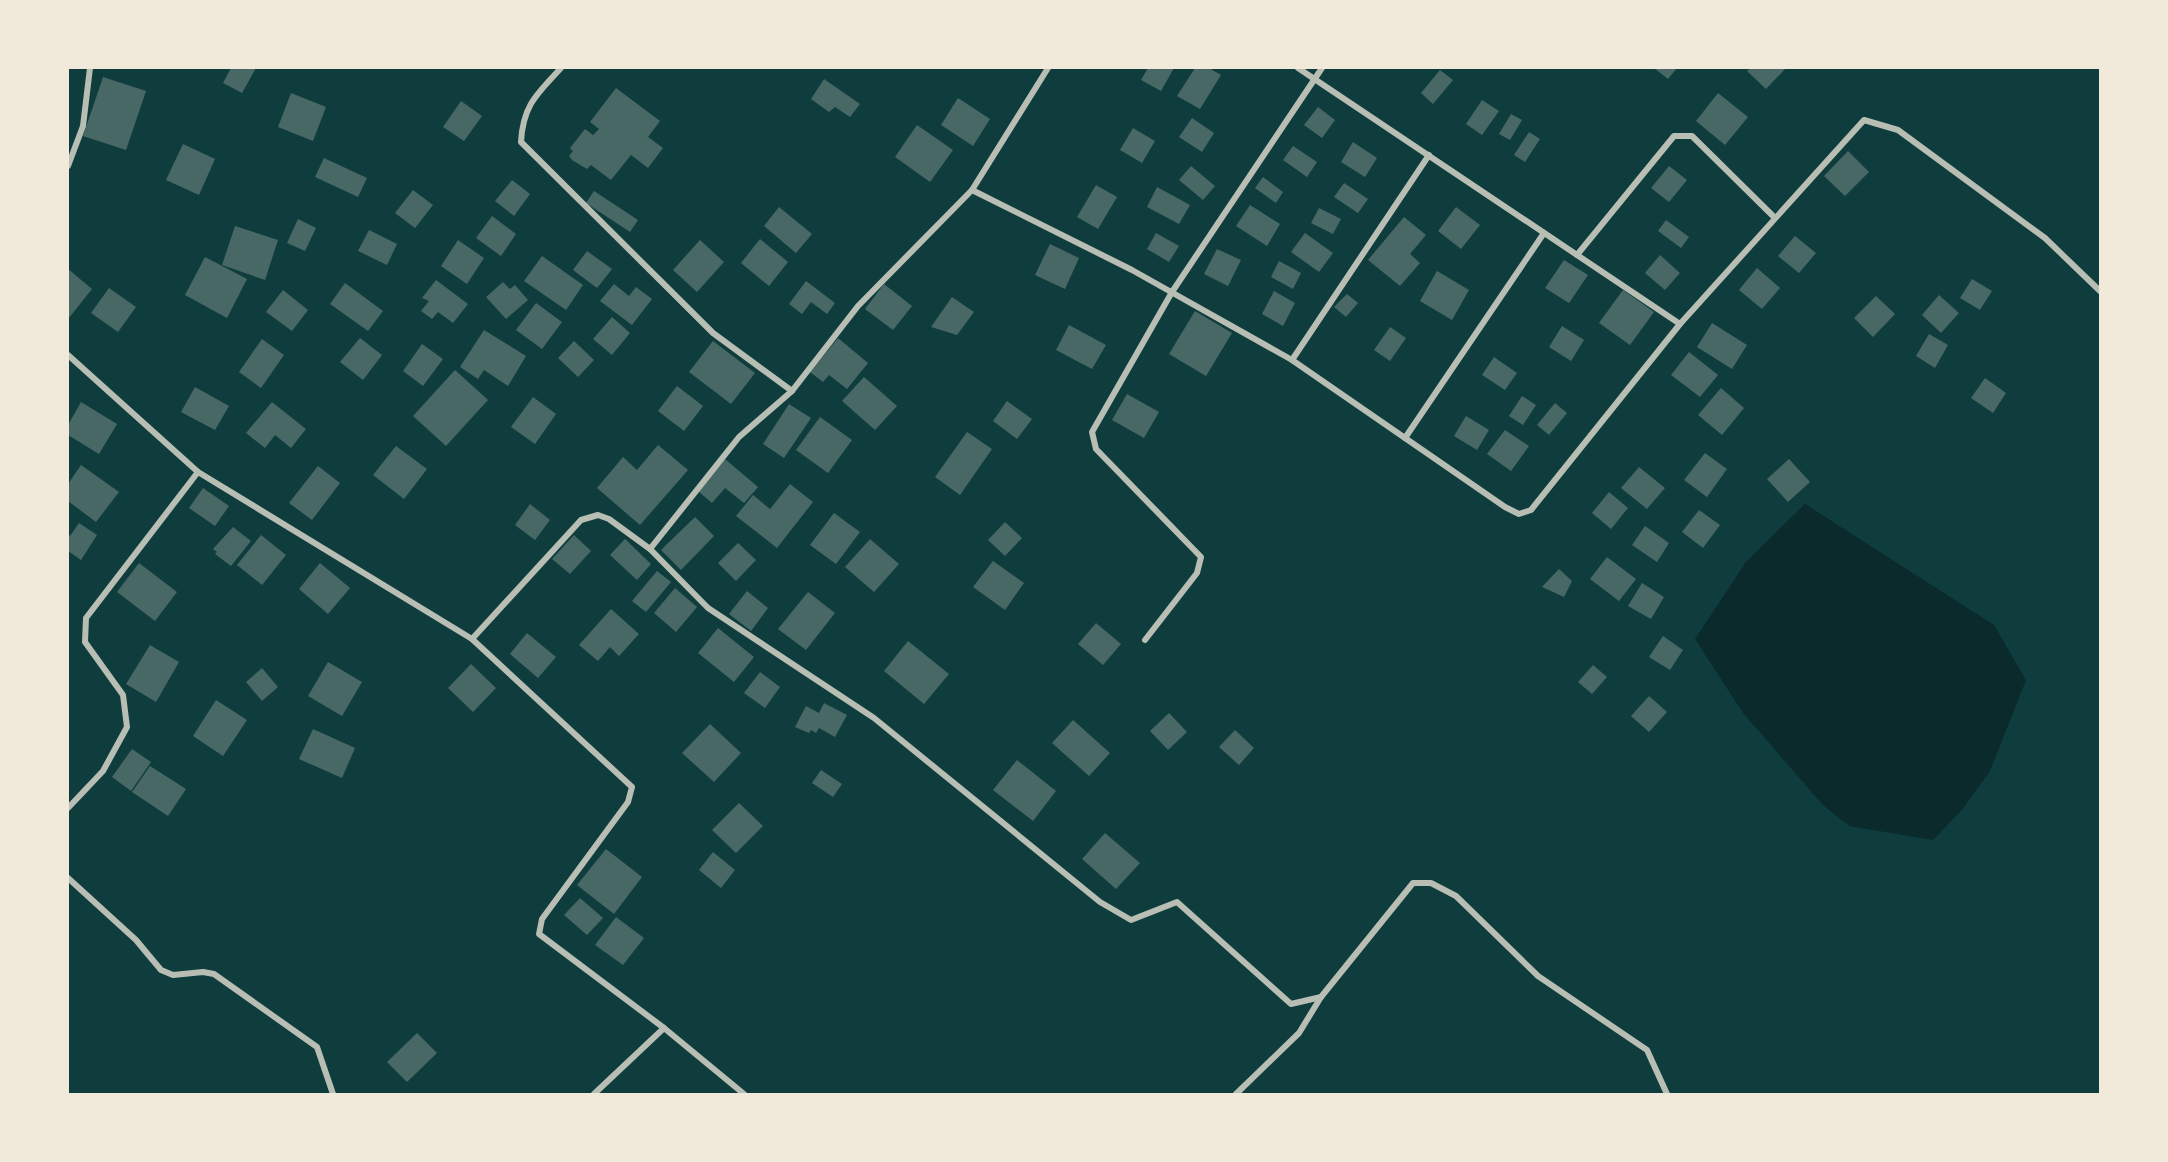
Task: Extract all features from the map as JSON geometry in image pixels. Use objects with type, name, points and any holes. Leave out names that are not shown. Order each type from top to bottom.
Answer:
[{"type":"street","points":[[68,166],[83,126],[90,68]]},
{"type":"street","points":[[561,68],[528,105],[522,121],[521,142],[713,333],[792,391]]},
{"type":"street","points":[[650,549],[739,437],[792,391],[858,306],[972,190],[1048,68]]},
{"type":"street","points":[[1298,68],[1680,324]]},
{"type":"street","points":[[1145,640],[1197,573],[1201,557],[1096,449],[1092,432],[1172,292],[1322,68]]},
{"type":"street","points":[[972,190],[1172,292],[1292,360],[1505,507],[1519,514],[1531,510],[1680,324],[1863,120],[1898,130],[2045,238],[2100,291]]},
{"type":"street","points":[[1577,255],[1674,136],[1692,136],[1774,217]]},
{"type":"street","points":[[1292,360],[1429,156]]},
{"type":"street","points":[[1405,438],[1544,233]]},
{"type":"street","points":[[68,355],[198,472],[472,639],[632,787],[628,802],[542,919],[539,934],[664,1028],[744,1095]]},
{"type":"street","points":[[68,808],[103,771],[127,727],[123,696],[85,642],[86,618],[198,472]]},
{"type":"street","points":[[472,639],[581,520],[598,515],[609,519],[650,549],[708,608],[874,718],[1100,902],[1131,920],[1177,902],[1291,1004],[1321,997]]},
{"type":"street","points":[[68,878],[136,940],[162,970],[173,975],[203,972],[214,974],[317,1047],[333,1095]]},
{"type":"street","points":[[1236,1095],[1299,1033],[1321,997],[1413,883],[1431,883],[1456,896],[1538,976],[1647,1050],[1667,1095]]},
{"type":"street","points":[[594,1095],[664,1028]]},
{"type":"water","points":[[1805,504],[1994,625],[2026,680],[1990,771],[1962,810],[1933,840],[1849,826],[1822,804],[1743,713],[1695,639],[1746,562]]},
{"type":"building","points":[[231,68],[256,68],[242,93],[223,83]]},
{"type":"building","points":[[1148,68],[1174,68],[1161,91],[1141,80]]},
{"type":"building","points":[[1195,68],[1209,68],[1221,75],[1200,109],[1177,96]]},
{"type":"building","points":[[1654,68],[1677,68],[1668,79]]},
{"type":"building","points":[[1751,68],[1786,68],[1766,89],[1747,71]]},
{"type":"building","points":[[1440,70],[1453,80],[1433,104],[1421,93]]},
{"type":"building","points":[[103,77],[146,91],[126,150],[83,136]]},
{"type":"building","points":[[824,79],[860,104],[850,117],[835,107],[829,112],[811,99]]},
{"type":"building","points":[[616,88],[660,121],[648,137],[663,148],[648,168],[631,155],[611,180],[591,165],[587,169],[569,156],[573,151],[570,148],[585,129],[593,135],[599,129],[590,122]]},
{"type":"building","points":[[291,93],[326,107],[313,141],[278,127]]},
{"type":"building","points":[[1718,93],[1748,117],[1725,145],[1696,121]]},
{"type":"building","points":[[958,98],[990,119],[973,146],[941,125]]},
{"type":"building","points":[[1482,100],[1499,111],[1482,135],[1466,124]]},
{"type":"building","points":[[461,101],[482,116],[464,141],[443,127]]},
{"type":"building","points":[[1318,107],[1335,120],[1322,138],[1304,125]]},
{"type":"building","points":[[1511,114],[1522,120],[1510,140],[1499,134]]},
{"type":"building","points":[[1192,118],[1214,133],[1202,152],[1179,137]]},
{"type":"building","points":[[917,125],[953,150],[930,182],[895,157]]},
{"type":"building","points":[[1133,128],[1155,141],[1142,163],[1120,150]]},
{"type":"building","points":[[1529,132],[1540,139],[1525,162],[1514,155]]},
{"type":"building","points":[[1353,142],[1377,158],[1365,177],[1341,162]]},
{"type":"building","points":[[183,144],[215,159],[199,195],[166,180]]},
{"type":"building","points":[[1293,146],[1317,162],[1307,177],[1283,160]]},
{"type":"building","points":[[1848,151],[1869,172],[1845,196],[1824,176]]},
{"type":"building","points":[[324,158],[367,178],[358,197],[315,177]]},
{"type":"building","points":[[1191,166],[1215,186],[1203,200],[1179,180]]},
{"type":"building","points":[[1669,166],[1687,180],[1669,202],[1651,188]]},
{"type":"building","points":[[1263,177],[1283,192],[1276,203],[1255,188]]},
{"type":"building","points":[[512,180],[530,194],[514,216],[495,201]]},
{"type":"building","points":[[1344,183],[1368,199],[1358,213],[1334,197]]},
{"type":"building","points":[[1096,185],[1117,197],[1098,229],[1077,217]]},
{"type":"building","points":[[1157,187],[1190,205],[1179,224],[1147,207]]},
{"type":"building","points":[[413,190],[433,205],[415,228],[395,213]]},
{"type":"building","points":[[594,191],[638,220],[630,232],[586,203]]},
{"type":"building","points":[[1250,205],[1280,224],[1267,246],[1236,226]]},
{"type":"building","points":[[779,207],[812,234],[796,253],[764,226]]},
{"type":"building","points":[[1456,207],[1480,225],[1461,249],[1438,231]]},
{"type":"building","points":[[1319,208],[1341,219],[1333,234],[1311,223]]},
{"type":"building","points":[[492,216],[516,234],[501,256],[476,238]]},
{"type":"building","points":[[1404,217],[1426,235],[1410,254],[1420,263],[1400,286],[1368,260]]},
{"type":"building","points":[[298,219],[316,228],[305,251],[287,243]]},
{"type":"building","points":[[1666,220],[1689,237],[1681,248],[1658,231]]},
{"type":"building","points":[[235,226],[278,240],[265,280],[222,265]]},
{"type":"building","points":[[369,230],[397,244],[387,265],[358,251]]},
{"type":"building","points":[[1156,233],[1179,246],[1169,262],[1147,249]]},
{"type":"building","points":[[1305,233],[1333,253],[1319,272],[1291,252]]},
{"type":"building","points":[[1795,236],[1816,253],[1799,273],[1778,256]]},
{"type":"building","points":[[760,239],[788,262],[769,286],[741,263]]},
{"type":"building","points":[[458,240],[484,258],[467,284],[441,266]]},
{"type":"building","points":[[700,240],[724,262],[697,292],[673,270]]},
{"type":"building","points":[[1050,244],[1079,258],[1065,289],[1035,275]]},
{"type":"building","points":[[1217,249],[1241,260],[1228,286],[1204,274]]},
{"type":"building","points":[[587,251],[612,269],[597,288],[573,270]]},
{"type":"building","points":[[1660,255],[1680,273],[1665,290],[1645,273]]},
{"type":"building","points":[[542,256],[583,285],[566,310],[524,281]]},
{"type":"building","points":[[205,257],[247,279],[227,318],[185,295]]},
{"type":"building","points":[[1564,260],[1588,275],[1569,303],[1545,288]]},
{"type":"building","points":[[1279,261],[1301,273],[1293,289],[1271,277]]},
{"type":"building","points":[[1757,268],[1780,288],[1762,309],[1739,290]]},
{"type":"building","points":[[68,269],[92,289],[68,319]]},
{"type":"building","points":[[1437,271],[1469,290],[1452,320],[1420,301]]},
{"type":"building","points":[[1972,279],[1992,291],[1980,310],[1960,298]]},
{"type":"building","points":[[436,280],[468,304],[453,323],[438,312],[432,319],[421,311],[429,301],[422,298]]},
{"type":"building","points":[[806,281],[835,303],[827,314],[811,302],[802,314],[789,304]]},
{"type":"building","points":[[503,282],[510,289],[515,285],[528,300],[506,319],[486,297]]},
{"type":"building","points":[[345,283],[383,311],[368,331],[330,304]]},
{"type":"building","points":[[614,284],[629,296],[636,287],[652,299],[632,325],[600,301]]},
{"type":"building","points":[[884,284],[912,306],[893,330],[865,309]]},
{"type":"building","points":[[109,288],[136,307],[118,332],[91,313]]},
{"type":"building","points":[[283,290],[308,310],[292,331],[266,312]]},
{"type":"building","points":[[1623,290],[1654,312],[1630,345],[1599,323]]},
{"type":"building","points":[[1274,291],[1295,303],[1283,326],[1262,314]]},
{"type":"building","points":[[1347,294],[1358,303],[1346,317],[1334,307]]},
{"type":"building","points":[[1939,295],[1959,313],[1941,333],[1922,315]]},
{"type":"building","points":[[1876,296],[1895,314],[1873,337],[1854,318]]},
{"type":"building","points":[[952,297],[974,312],[957,335],[931,327]]},
{"type":"building","points":[[536,303],[562,322],[542,349],[516,330]]},
{"type":"building","points":[[1195,311],[1232,333],[1206,376],[1169,354]]},
{"type":"building","points":[[612,317],[630,333],[612,355],[593,339]]},
{"type":"building","points":[[1712,323],[1747,345],[1732,369],[1697,347]]},
{"type":"building","points":[[1069,325],[1106,345],[1092,369],[1056,350]]},
{"type":"building","points":[[1562,326],[1584,340],[1571,361],[1549,347]]},
{"type":"building","points":[[1390,327],[1406,338],[1390,361],[1374,350]]},
{"type":"building","points":[[484,330],[526,356],[508,386],[484,370],[478,379],[460,367]]},
{"type":"building","points":[[1929,334],[1948,345],[1935,368],[1916,356]]},
{"type":"building","points":[[360,338],[382,355],[363,380],[340,362]]},
{"type":"building","points":[[838,338],[868,363],[847,389],[829,375],[823,382],[810,372]]},
{"type":"building","points":[[262,339],[284,355],[261,388],[239,372]]},
{"type":"building","points":[[574,341],[594,360],[578,377],[558,358]]},
{"type":"building","points":[[713,341],[755,373],[731,404],[689,372]]},
{"type":"building","points":[[422,344],[443,359],[423,386],[403,371]]},
{"type":"building","points":[[1689,352],[1718,375],[1700,397],[1671,375]]},
{"type":"building","points":[[1494,357],[1517,373],[1505,390],[1482,375]]},
{"type":"building","points":[[455,370],[488,400],[446,446],[413,416]]},
{"type":"building","points":[[864,377],[897,406],[875,430],[842,401]]},
{"type":"building","points":[[1985,378],[2006,393],[1993,413],[1971,398]]},
{"type":"building","points":[[677,386],[703,406],[684,431],[658,411]]},
{"type":"building","points":[[195,387],[229,406],[215,430],[181,412]]},
{"type":"building","points":[[1721,388],[1744,408],[1722,435],[1698,415]]},
{"type":"building","points":[[1127,394],[1159,412],[1144,438],[1112,420]]},
{"type":"building","points":[[1522,396],[1536,405],[1523,425],[1509,416]]},
{"type":"building","points":[[533,397],[556,414],[535,444],[511,427]]},
{"type":"building","points":[[1007,401],[1032,419],[1017,439],[993,421]]},
{"type":"building","points":[[81,402],[117,424],[99,454],[68,435],[68,425]]},
{"type":"building","points":[[272,402],[306,429],[291,448],[275,435],[265,448],[246,433]]},
{"type":"building","points":[[1555,403],[1567,413],[1549,435],[1537,425]]},
{"type":"building","points":[[789,404],[811,418],[784,458],[763,444]]},
{"type":"building","points":[[1466,416],[1489,430],[1477,450],[1454,436]]},
{"type":"building","points":[[820,417],[852,440],[828,473],[796,450]]},
{"type":"building","points":[[1505,430],[1529,446],[1511,471],[1487,454]]},
{"type":"building","points":[[967,432],[992,449],[960,495],[935,477]]},
{"type":"building","points":[[658,445],[688,470],[640,525],[597,488],[623,457],[637,470]]},
{"type":"building","points":[[396,446],[427,469],[404,499],[373,475]]},
{"type":"building","points":[[1705,453],[1727,469],[1707,497],[1684,480]]},
{"type":"building","points":[[725,459],[758,487],[744,503],[725,488],[712,503],[698,491]]},
{"type":"building","points":[[1789,459],[1810,482],[1788,502],[1767,479]]},
{"type":"building","points":[[81,465],[119,492],[96,522],[68,501],[68,484]]},
{"type":"building","points":[[318,466],[340,483],[312,520],[289,503]]},
{"type":"building","points":[[1639,467],[1665,488],[1647,509],[1621,488]]},
{"type":"building","points":[[790,484],[813,502],[777,548],[736,516],[753,495],[770,509]]},
{"type":"building","points":[[203,488],[229,506],[215,526],[189,508]]},
{"type":"building","points":[[1609,492],[1628,508],[1611,529],[1592,513]]},
{"type":"building","points":[[530,504],[550,520],[535,540],[515,525]]},
{"type":"building","points":[[1699,510],[1720,525],[1703,548],[1682,532]]},
{"type":"building","points":[[834,513],[860,532],[836,564],[810,545]]},
{"type":"building","points":[[695,517],[714,536],[681,570],[661,550]]},
{"type":"building","points":[[1005,522],[1022,538],[1005,556],[988,540]]},
{"type":"building","points":[[79,523],[97,535],[81,560],[68,551],[68,534],[70,536]]},
{"type":"building","points":[[1645,526],[1669,543],[1657,562],[1632,545]]},
{"type":"building","points":[[233,527],[251,541],[231,566],[215,554],[217,552],[213,549]]},
{"type":"building","points":[[261,535],[286,555],[262,585],[237,565]]},
{"type":"building","points":[[574,535],[591,551],[570,574],[552,559]]},
{"type":"building","points":[[625,539],[651,564],[637,580],[610,555]]},
{"type":"building","points":[[870,539],[899,564],[874,592],[845,567]]},
{"type":"building","points":[[738,543],[756,560],[736,581],[718,563]]},
{"type":"building","points":[[1607,557],[1636,579],[1619,601],[1590,579]]},
{"type":"building","points":[[993,561],[1024,583],[1005,610],[973,587]]},
{"type":"building","points":[[139,563],[177,592],[155,621],[117,592]]},
{"type":"building","points":[[320,563],[350,588],[328,614],[299,589]]},
{"type":"building","points":[[1559,569],[1572,581],[1564,597],[1542,587]]},
{"type":"building","points":[[657,571],[671,582],[646,612],[632,601]]},
{"type":"building","points":[[1642,583],[1664,597],[1651,619],[1628,606]]},
{"type":"building","points":[[675,588],[697,607],[676,632],[654,613]]},
{"type":"building","points":[[747,591],[768,608],[751,631],[729,614]]},
{"type":"building","points":[[808,592],[835,613],[806,650],[778,629]]},
{"type":"building","points":[[611,609],[639,634],[619,656],[610,647],[598,661],[579,645]]},
{"type":"building","points":[[1096,623],[1121,644],[1103,665],[1078,644]]},
{"type":"building","points":[[718,628],[754,657],[734,682],[698,653]]},
{"type":"building","points":[[527,633],[556,657],[538,678],[510,654]]},
{"type":"building","points":[[1663,636],[1683,650],[1670,670],[1649,657]]},
{"type":"building","points":[[908,641],[949,674],[924,704],[884,671]]},
{"type":"building","points":[[150,645],[179,662],[156,702],[126,684]]},
{"type":"building","points":[[328,662],[362,682],[342,716],[308,696]]},
{"type":"building","points":[[471,664],[496,688],[473,712],[448,688]]},
{"type":"building","points":[[1593,665],[1607,677],[1592,694],[1578,682]]},
{"type":"building","points":[[262,668],[278,687],[262,701],[246,682]]},
{"type":"building","points":[[760,672],[780,687],[765,708],[744,693]]},
{"type":"building","points":[[1649,696],[1667,712],[1649,732],[1631,716]]},
{"type":"building","points":[[216,700],[247,720],[223,756],[193,736]]},
{"type":"building","points":[[824,703],[847,715],[835,737],[819,728],[816,733],[811,730],[809,733],[795,727],[806,706],[819,713]]},
{"type":"building","points":[[1169,713],[1187,732],[1168,750],[1150,731]]},
{"type":"building","points":[[1073,720],[1110,753],[1089,776],[1052,743]]},
{"type":"building","points":[[710,724],[741,753],[714,782],[682,753]]},
{"type":"building","points":[[313,729],[355,748],[342,778],[299,759]]},
{"type":"building","points":[[1235,730],[1254,748],[1239,765],[1219,747]]},
{"type":"building","points":[[132,749],[151,762],[131,791],[112,777]]},
{"type":"building","points":[[1017,760],[1056,791],[1033,821],[993,790]]},
{"type":"building","points":[[150,766],[186,789],[168,816],[132,792]]},
{"type":"building","points":[[821,770],[842,784],[833,797],[812,783]]},
{"type":"building","points":[[739,803],[763,826],[736,853],[712,830]]},
{"type":"building","points":[[1105,833],[1140,863],[1116,889],[1082,859]]},
{"type":"building","points":[[606,849],[642,877],[614,914],[577,885]]},
{"type":"building","points":[[713,852],[735,870],[721,888],[699,870]]},
{"type":"building","points":[[580,898],[603,918],[587,935],[564,915]]},
{"type":"building","points":[[616,917],[644,938],[623,965],[595,945]]},
{"type":"building","points":[[417,1033],[437,1053],[407,1082],[387,1062]]}]
